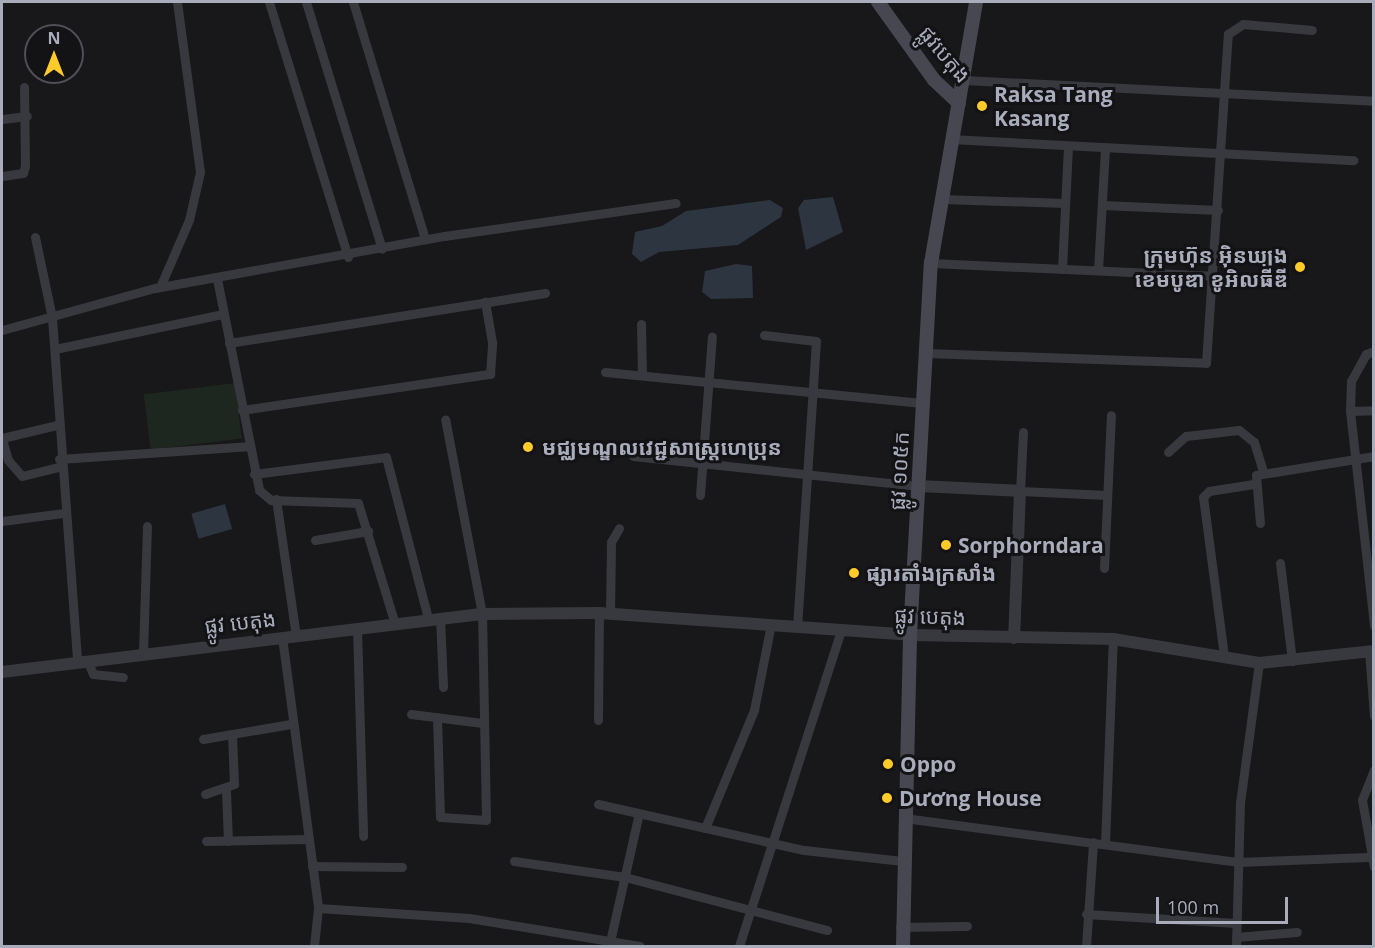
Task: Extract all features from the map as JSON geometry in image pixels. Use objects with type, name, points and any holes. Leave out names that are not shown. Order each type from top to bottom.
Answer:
[{"type":"main road","name":"ផ្លូវបេតុង","points":[[878,2],[934,80],[959,103]]},
{"type":"main road","name":"ផ្លូវ ១០៥ក","points":[[903,946],[900,927],[910,635],[932,263],[950,139],[964,80],[976,2]]},
{"type":"street","points":[[160,287],[189,220],[200,172],[177,2]]},
{"type":"street","points":[[269,2],[348,257]]},
{"type":"street","points":[[306,2],[382,249]]},
{"type":"street","points":[[353,2],[426,239]]},
{"type":"street","points":[[926,353],[1200,367],[1209,355],[1228,34],[1233,26],[1312,30]]},
{"type":"street","points":[[964,80],[1374,100]]},
{"type":"street","points":[[2,176],[23,173],[27,117],[24,87]]},
{"type":"street","points":[[2,119],[27,117]]},
{"type":"street","points":[[950,139],[1068,148],[1353,160]]},
{"type":"street","points":[[1062,269],[1068,148]]},
{"type":"street","points":[[1098,270],[1105,149]]},
{"type":"street","points":[[941,199],[1065,203]]},
{"type":"street","points":[[2,330],[160,287],[348,257],[426,239],[676,203]]},
{"type":"street","points":[[1102,205],[1218,210]]},
{"type":"street","points":[[35,237],[52,318],[59,463],[82,660],[93,675],[123,677]]},
{"type":"street","points":[[932,263],[1214,276]]},
{"type":"street","points":[[216,279],[248,446],[259,490],[276,499],[357,502],[368,531],[395,624]]},
{"type":"street","points":[[229,343],[545,293]]},
{"type":"street","points":[[242,410],[490,374],[492,342],[485,302]]},
{"type":"street","points":[[55,348],[223,314]]},
{"type":"street","points":[[641,324],[642,374]]},
{"type":"street","points":[[764,335],[815,341],[797,626]]},
{"type":"street","points":[[700,495],[712,336]]},
{"type":"street","points":[[1374,351],[1366,354],[1352,381],[1350,411],[1354,460],[1372,581],[1374,626]]},
{"type":"street","points":[[605,372],[924,403]]},
{"type":"street","points":[[1350,411],[1374,410]]},
{"type":"street","points":[[1104,568],[1111,415]]},
{"type":"street","points":[[437,717],[440,817],[487,819],[482,723],[482,614],[445,419]]},
{"type":"street","points":[[57,425],[2,438],[8,460],[22,476],[59,463],[248,446]]},
{"type":"street","points":[[1168,452],[1186,436],[1239,430],[1254,442],[1263,472]]},
{"type":"street","points":[[1014,638],[1023,432]]},
{"type":"street","points":[[633,456],[807,471],[919,486],[1107,495]]},
{"type":"street","points":[[1224,656],[1203,497],[1209,491],[1253,484],[1263,472],[1374,456]]},
{"type":"street","points":[[254,474],[386,457],[434,618],[443,687]]},
{"type":"street","points":[[1253,484],[1260,523]]},
{"type":"street","points":[[276,499],[296,636]]},
{"type":"street","points":[[2,521],[64,513]]},
{"type":"street","points":[[1362,521],[1374,520]]},
{"type":"street","points":[[143,653],[147,526]]},
{"type":"street","points":[[598,720],[611,542],[619,528]]},
{"type":"street","points":[[315,540],[368,531]]},
{"type":"street","points":[[1280,563],[1292,661]]},
{"type":"street","name":"ផ្លូវ បេតុង","points":[[2,672],[82,660],[482,614],[605,614],[910,635],[1113,639],[1259,663],[1371,651]]},
{"type":"street","points":[[705,828],[754,710],[771,624]]},
{"type":"street","points":[[357,629],[363,836]]},
{"type":"street","points":[[739,946],[841,631]]},
{"type":"street","points":[[282,637],[291,724],[318,908],[314,946]]},
{"type":"street","points":[[1105,844],[1113,639]]},
{"type":"street","points":[[1371,651],[1374,716]]},
{"type":"street","points":[[1259,663],[1237,862],[1236,942],[1297,932]]},
{"type":"street","points":[[411,714],[482,723]]},
{"type":"street","points":[[203,739],[291,724]]},
{"type":"street","points":[[228,841],[226,791],[235,780],[232,734]]},
{"type":"street","points":[[1374,770],[1362,800],[1368,857],[1374,867]]},
{"type":"street","points":[[205,794],[226,791]]},
{"type":"street","points":[[598,804],[773,843],[902,861]]},
{"type":"street","points":[[610,943],[639,813]]},
{"type":"street","points":[[904,818],[1237,862],[1368,857]]},
{"type":"street","points":[[206,841],[309,838]]},
{"type":"street","points":[[1086,946],[1086,914],[1093,842]]},
{"type":"street","points":[[514,861],[625,877],[827,930]]},
{"type":"street","points":[[312,866],[402,867]]},
{"type":"street","points":[[318,908],[469,918],[610,943],[640,946]]},
{"type":"street","points":[[1086,914],[1236,923]]},
{"type":"street","points":[[900,927],[967,926]]},
{"type":"shaded area","points":[[235,383],[242,439],[151,450],[144,394]]},
{"type":"water","points":[[833,197],[843,232],[806,250],[798,208],[804,200]]},
{"type":"water","points":[[770,200],[783,208],[781,217],[738,245],[659,252],[641,262],[632,254],[635,232],[662,226],[686,211]]},
{"type":"water","points":[[736,264],[752,266],[753,298],[711,299],[702,292],[705,271]]},
{"type":"water","points":[[225,504],[232,529],[199,539],[191,514]]},
{"type":"place","name":"Raksa Tang Kasang","points":[[982,106]]},
{"type":"place","name":"ក្រុមហ៊ុន អ៊ិនឃ្យុង ខេមបូឌា ខូអិលធីឌី","points":[[1300,267]]},
{"type":"place","name":"មជ្ឈមណ្ឌលវេជ្ជសាស្ត្រហេប្រុន","points":[[528,447]]},
{"type":"place","name":"Sorphorndara","points":[[946,545]]},
{"type":"place","name":"ផ្សារតាំងក្រសាំង","points":[[854,573]]},
{"type":"place","name":"Oppo","points":[[888,764]]},
{"type":"place","name":"Dương House","points":[[887,798]]}]
